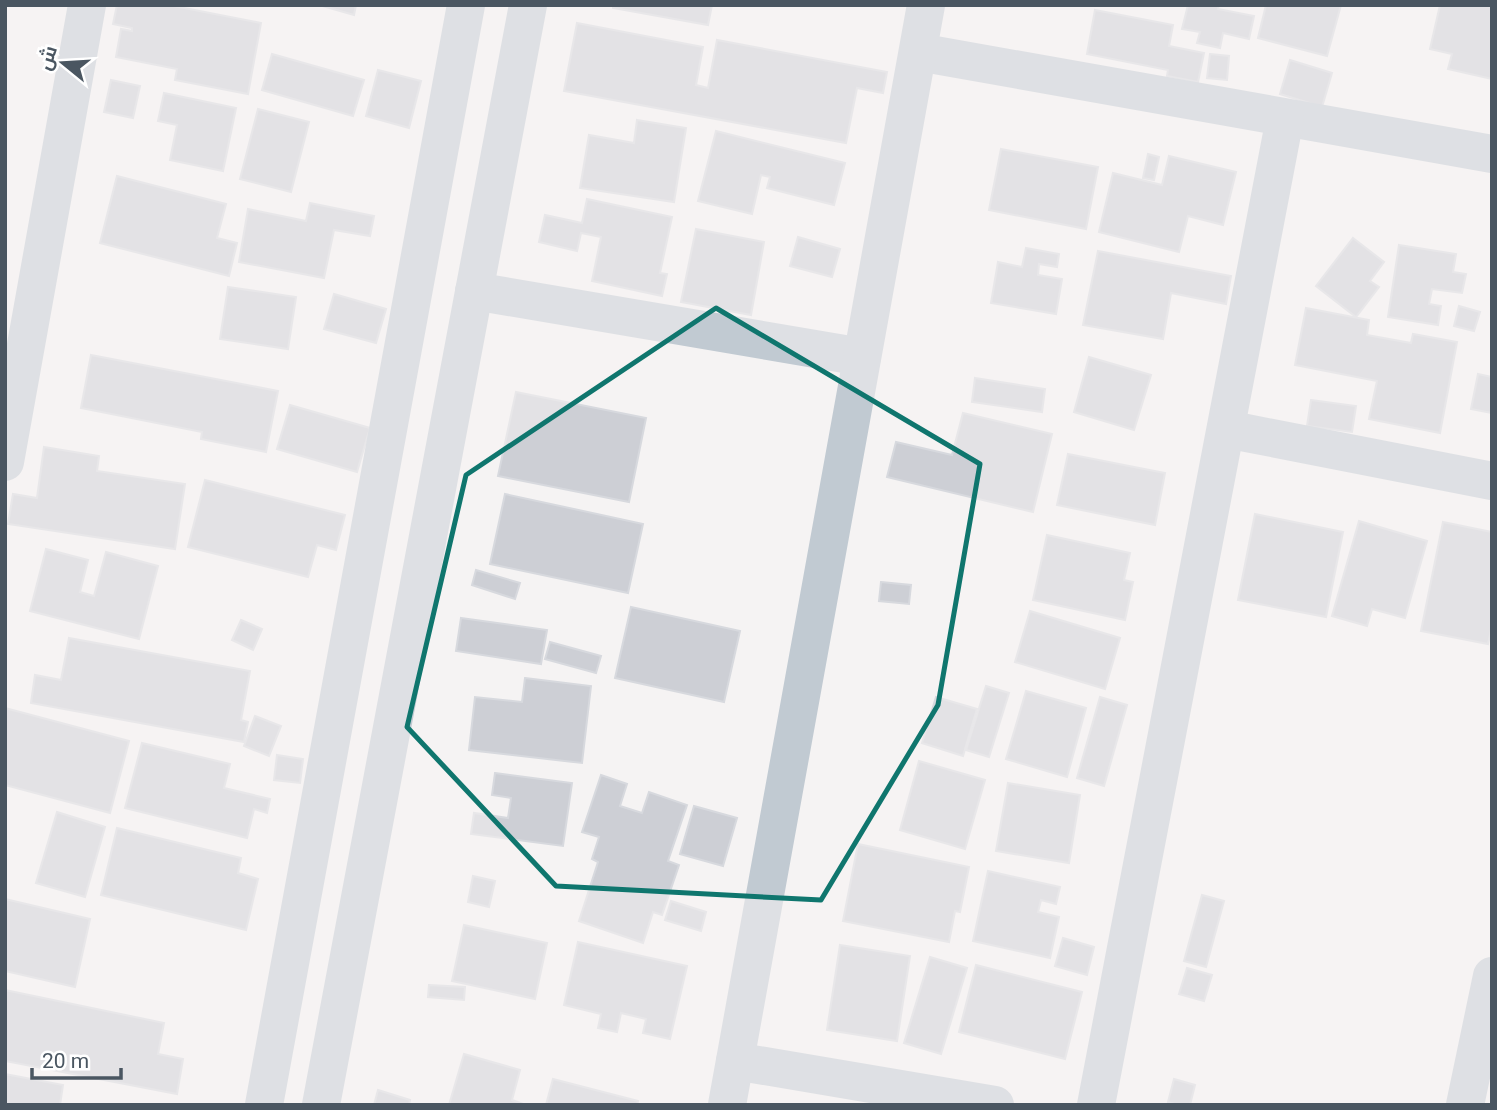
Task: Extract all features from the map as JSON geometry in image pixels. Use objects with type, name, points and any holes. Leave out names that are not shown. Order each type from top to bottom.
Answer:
[{"type":"street","points":[[5,462],[87,5]]},
{"type":"street","points":[[264,1105],[466,5]]},
{"type":"street","points":[[321,1105],[528,5]]},
{"type":"street","points":[[727,1105],[926,5]]},
{"type":"street","points":[[918,52],[1492,154]]},
{"type":"street","points":[[1096,1105],[1286,118]]},
{"type":"street","points":[[474,291],[862,357]]},
{"type":"street","points":[[1226,429],[1492,481]]},
{"type":"street","points":[[1465,1105],[1492,976]]},
{"type":"street","points":[[735,1061],[995,1105]]},
{"type":"highlighted area","points":[[716,308],[980,464],[938,705],[821,900],[556,886],[407,727],[466,475]]},
{"type":"building","points":[[117,5],[169,5],[261,23],[248,94],[175,80],[177,69],[116,57],[121,29],[132,31],[132,28],[113,24]]},
{"type":"building","points":[[319,5],[356,5],[354,15]]},
{"type":"building","points":[[613,5],[712,5],[708,25],[613,8]]},
{"type":"building","points":[[1188,5],[1219,5],[1218,9],[1254,16],[1249,39],[1223,33],[1220,48],[1197,43],[1200,32],[1182,29]]},
{"type":"building","points":[[1266,5],[1341,5],[1327,56],[1258,38]]},
{"type":"building","points":[[1440,5],[1492,5],[1492,79],[1448,69],[1452,54],[1430,49]]},
{"type":"building","points":[[1095,10],[1173,25],[1169,46],[1204,53],[1198,82],[1167,76],[1168,70],[1087,54]]},
{"type":"building","points":[[577,23],[703,47],[696,85],[708,88],[717,40],[887,72],[883,93],[857,88],[846,143],[564,91]]},
{"type":"building","points":[[272,54],[364,80],[353,116],[262,90]]},
{"type":"building","points":[[1210,54],[1229,56],[1227,80],[1207,78]]},
{"type":"building","points":[[1290,60],[1332,73],[1322,107],[1280,94]]},
{"type":"building","points":[[378,70],[421,81],[409,128],[366,116]]},
{"type":"building","points":[[111,80],[140,86],[133,118],[104,112]]},
{"type":"building","points":[[164,93],[236,108],[223,171],[170,160],[177,125],[158,121]]},
{"type":"building","points":[[258,109],[309,122],[291,192],[240,179]]},
{"type":"building","points":[[637,120],[686,128],[674,202],[580,188],[589,135],[634,143]]},
{"type":"building","points":[[716,131],[845,163],[834,205],[767,188],[770,177],[761,175],[752,214],[698,201]]},
{"type":"building","points":[[1001,149],[1098,167],[1086,229],[989,210]]},
{"type":"building","points":[[1148,154],[1159,157],[1154,180],[1143,178]]},
{"type":"building","points":[[1169,156],[1236,172],[1223,225],[1188,216],[1179,252],[1099,232],[1113,173],[1162,185]]},
{"type":"building","points":[[117,176],[226,204],[217,238],[237,243],[229,276],[100,243]]},
{"type":"building","points":[[587,199],[672,217],[660,273],[667,274],[662,296],[592,281],[601,237],[581,233],[577,251],[539,242],[545,215],[582,223]]},
{"type":"building","points":[[310,203],[374,216],[370,236],[334,230],[324,278],[239,262],[248,209],[306,221]]},
{"type":"building","points":[[696,229],[764,242],[751,315],[681,302]]},
{"type":"building","points":[[798,237],[840,249],[832,277],[790,266]]},
{"type":"building","points":[[1353,238],[1384,262],[1370,281],[1379,287],[1356,317],[1316,286]]},
{"type":"building","points":[[1399,245],[1456,254],[1453,272],[1466,274],[1462,293],[1432,289],[1429,304],[1441,306],[1438,325],[1388,317]]},
{"type":"building","points":[[1026,248],[1059,254],[1057,267],[1039,264],[1038,275],[1062,279],[1056,314],[991,303],[998,262],[1022,267]]},
{"type":"building","points":[[1098,251],[1231,276],[1226,304],[1171,293],[1163,339],[1083,325]]},
{"type":"building","points":[[228,287],[296,297],[288,349],[220,339]]},
{"type":"building","points":[[334,294],[386,309],[376,343],[324,329]]},
{"type":"building","points":[[1459,306],[1480,312],[1474,331],[1454,326]]},
{"type":"building","points":[[1306,308],[1369,320],[1367,335],[1411,343],[1413,334],[1457,342],[1440,433],[1369,419],[1377,381],[1295,365]]},
{"type":"building","points":[[91,355],[278,391],[266,452],[201,439],[202,432],[81,408]]},
{"type":"building","points":[[1089,357],[1151,375],[1134,430],[1074,412]]},
{"type":"building","points":[[1478,374],[1492,377],[1492,413],[1471,409]]},
{"type":"building","points":[[975,378],[1045,389],[1042,412],[972,402]]},
{"type":"building","points":[[516,392],[646,418],[629,502],[498,476]]},
{"type":"building","points":[[1311,400],[1356,406],[1352,432],[1307,426]]},
{"type":"building","points":[[290,405],[370,428],[357,472],[277,449]]},
{"type":"building","points":[[963,413],[1052,434],[1033,512],[887,477],[896,442],[952,455]]},
{"type":"building","points":[[44,447],[99,456],[97,471],[185,484],[175,549],[8,524],[13,494],[37,498]]},
{"type":"building","points":[[1068,454],[1165,473],[1155,525],[1057,505]]},
{"type":"building","points":[[205,480],[345,515],[336,550],[317,545],[308,577],[188,547]]},
{"type":"building","points":[[505,494],[643,524],[628,593],[490,564]]},
{"type":"building","points":[[1255,514],[1343,532],[1326,617],[1238,600]]},
{"type":"building","points":[[1359,521],[1427,541],[1405,618],[1372,609],[1367,626],[1332,616]]},
{"type":"building","points":[[1443,522],[1492,532],[1492,626],[1488,644],[1421,631]]},
{"type":"building","points":[[1047,535],[1130,553],[1124,580],[1133,582],[1125,620],[1033,600]]},
{"type":"building","points":[[46,549],[88,560],[80,592],[94,596],[106,552],[158,566],[139,639],[30,611]]},
{"type":"building","points":[[476,570],[520,583],[515,599],[472,585]]},
{"type":"building","points":[[881,582],[911,585],[909,604],[879,601]]},
{"type":"building","points":[[631,607],[740,631],[724,702],[615,678]]},
{"type":"building","points":[[1030,611],[1120,638],[1105,689],[1015,662]]},
{"type":"building","points":[[461,618],[547,630],[541,664],[456,651]]},
{"type":"building","points":[[241,620],[262,629],[253,650],[232,640]]},
{"type":"building","points":[[69,638],[250,671],[241,720],[248,722],[244,742],[31,703],[35,675],[61,680]]},
{"type":"building","points":[[550,642],[601,656],[596,673],[545,659]]},
{"type":"building","points":[[525,678],[591,686],[582,763],[469,750],[475,697],[522,702]]},
{"type":"building","points":[[986,686],[1009,693],[989,757],[966,750]]},
{"type":"building","points":[[1026,691],[1086,708],[1067,777],[1006,759]]},
{"type":"building","points":[[936,697],[977,709],[963,756],[922,743]]},
{"type":"building","points":[[1100,697],[1127,705],[1104,786],[1077,778]]},
{"type":"building","points":[[5,708],[129,741],[110,813],[5,785]]},
{"type":"building","points":[[255,716],[281,726],[269,756],[244,746]]},
{"type":"building","points":[[142,743],[230,764],[224,788],[270,799],[267,813],[254,809],[247,838],[125,808]]},
{"type":"building","points":[[277,755],[303,759],[300,783],[274,780]]},
{"type":"building","points":[[919,761],[985,780],[965,849],[900,830]]},
{"type":"building","points":[[495,773],[572,783],[563,846],[471,834],[474,813],[508,818],[511,798],[492,795]]},
{"type":"building","points":[[601,775],[627,784],[620,806],[642,813],[649,792],[687,805],[668,861],[679,865],[662,915],[653,912],[643,943],[579,921],[598,862],[592,859],[599,837],[582,832]]},
{"type":"building","points":[[1008,783],[1080,795],[1069,863],[996,851]]},
{"type":"building","points":[[694,806],[737,818],[723,866],[680,854]]},
{"type":"building","points":[[57,812],[105,827],[85,897],[36,883]]},
{"type":"building","points":[[117,828],[241,858],[238,873],[258,879],[246,930],[101,895]]},
{"type":"building","points":[[858,844],[969,867],[960,912],[955,911],[949,942],[843,921]]},
{"type":"building","points":[[988,871],[1060,887],[1056,904],[1041,900],[1038,912],[1059,917],[1050,958],[973,941]]},
{"type":"building","points":[[473,876],[495,881],[489,907],[468,902]]},
{"type":"building","points":[[1202,895],[1224,901],[1206,967],[1184,961]]},
{"type":"building","points":[[5,899],[90,919],[75,987],[5,971]]},
{"type":"building","points":[[671,901],[706,912],[701,931],[665,920]]},
{"type":"building","points":[[464,925],[547,943],[535,999],[452,981]]},
{"type":"building","points":[[1063,938],[1094,947],[1087,975],[1055,966]]},
{"type":"building","points":[[578,942],[687,966],[670,1039],[643,1033],[646,1019],[621,1013],[617,1032],[598,1028],[601,1014],[564,1005]]},
{"type":"building","points":[[840,945],[910,956],[897,1041],[827,1030]]},
{"type":"building","points":[[930,957],[967,968],[941,1054],[904,1043]]},
{"type":"building","points":[[976,965],[1082,992],[1065,1059],[959,1032]]},
{"type":"building","points":[[1187,968],[1212,975],[1204,1001],[1179,994]]},
{"type":"building","points":[[429,985],[465,987],[464,1000],[428,997]]},
{"type":"building","points":[[5,990],[164,1023],[158,1054],[183,1059],[177,1094],[5,1061]]},
{"type":"building","points":[[464,1054],[520,1070],[512,1100],[526,1105],[449,1105]]},
{"type":"building","points":[[5,1074],[63,1085],[60,1105],[5,1105]]},
{"type":"building","points":[[553,1079],[638,1101],[637,1105],[546,1105]]},
{"type":"building","points":[[1174,1079],[1195,1085],[1190,1105],[1168,1102]]},
{"type":"building","points":[[378,1090],[410,1100],[409,1105],[374,1105]]}]
